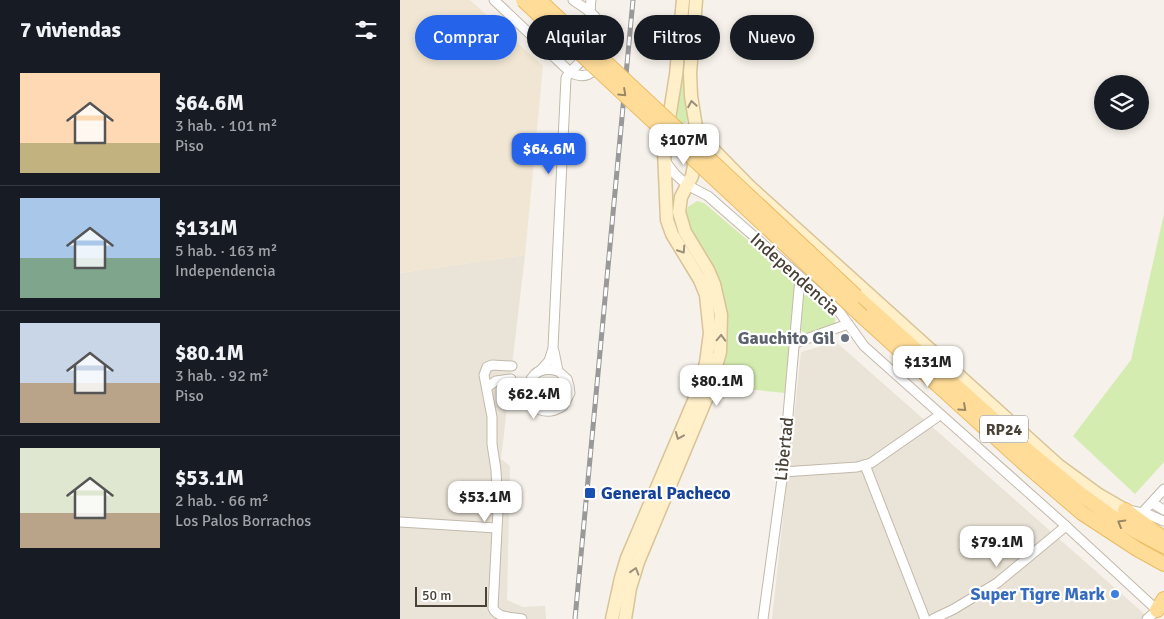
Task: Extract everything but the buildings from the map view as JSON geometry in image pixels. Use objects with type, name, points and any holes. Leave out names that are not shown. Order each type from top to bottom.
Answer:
[{"type":"main road","name":"RP24","points":[[523,0],[862,316],[1062,496],[1095,522],[1164,564]]},
{"type":"main road","name":"RP24","points":[[539,0],[856,296],[1034,456],[1079,493],[1119,522],[1164,546]]},
{"type":"main road","points":[[612,619],[627,558],[696,396],[708,350],[710,332],[706,295],[700,280],[668,227],[665,161],[667,126],[676,75],[683,0]]},
{"type":"main road","points":[[625,619],[638,562],[709,392],[720,357],[721,315],[714,284],[708,270],[685,232],[679,212],[681,197],[694,169],[697,133],[690,87],[696,0]]},
{"type":"main road","points":[[667,126],[697,133],[749,186],[1058,465],[1164,538]]},
{"type":"main road","points":[[1137,549],[1164,572]]},
{"type":"street","points":[[494,0],[570,72],[576,75],[591,72],[598,66],[604,55],[604,42],[601,26],[597,19],[573,0]]},
{"type":"street","points":[[553,348],[558,371],[566,379],[570,393],[563,406],[557,410],[550,411],[542,410],[531,402],[528,395],[528,387],[530,381],[549,361],[553,348],[565,87],[566,78],[588,52],[591,37],[590,0]]},
{"type":"street","name":"Independencia","points":[[665,161],[687,186],[708,196],[838,310],[864,346],[1159,611]]},
{"type":"street","name":"Libertad","points":[[763,619],[782,472],[800,278]]},
{"type":"street","points":[[795,343],[848,324]]},
{"type":"street","points":[[512,366],[492,365],[487,367],[484,375],[492,417],[492,444],[497,491],[493,608],[499,615],[522,619]]},
{"type":"street","points":[[540,371],[546,369],[558,371]]},
{"type":"street","points":[[487,387],[496,381],[511,379]]},
{"type":"street","points":[[782,472],[865,465],[890,451],[940,415]]},
{"type":"street","points":[[865,465],[925,619]]},
{"type":"street","points":[[1142,513],[1164,489]]},
{"type":"street","points":[[1152,503],[1164,510]]},
{"type":"street","points":[[1125,510],[1142,513],[1164,521]]},
{"type":"street","points":[[400,522],[496,528]]},
{"type":"street","points":[[933,619],[997,584],[1066,526]]},
{"type":"shaded area","points":[[400,0],[470,0],[487,15],[415,15],[415,60],[517,60],[517,42],[527,52],[527,60],[536,60],[543,66],[525,255],[400,273]]},
{"type":"shaded area","points":[[525,255],[501,459],[510,466],[507,600],[523,607],[545,606],[546,619],[400,619],[400,273]]},
{"type":"shaded area","points":[[836,342],[1150,619],[772,619],[801,352]]},
{"type":"green space","points":[[688,0],[690,0],[689,15],[686,15]]},
{"type":"green space","points":[[681,60],[685,60],[684,74],[688,119],[685,123],[674,123]]},
{"type":"green space","points":[[697,201],[704,203],[790,276],[795,286],[785,393],[717,386],[726,347],[725,312],[686,213],[688,207]]},
{"type":"green space","points":[[1164,214],[1164,462],[1135,494],[1073,436],[1131,360]]},
{"type":"green space","points":[[803,296],[811,296],[835,317],[835,323],[808,334],[801,331]]},
{"type":"railway","points":[[575,619],[633,0]]},
{"type":"place","name":"Gauchito Gil","points":[[845,338]]},
{"type":"place","name":"General Pacheco","points":[[590,493]]},
{"type":"place","name":"Super Tigre Mark","points":[[1115,594]]}]
